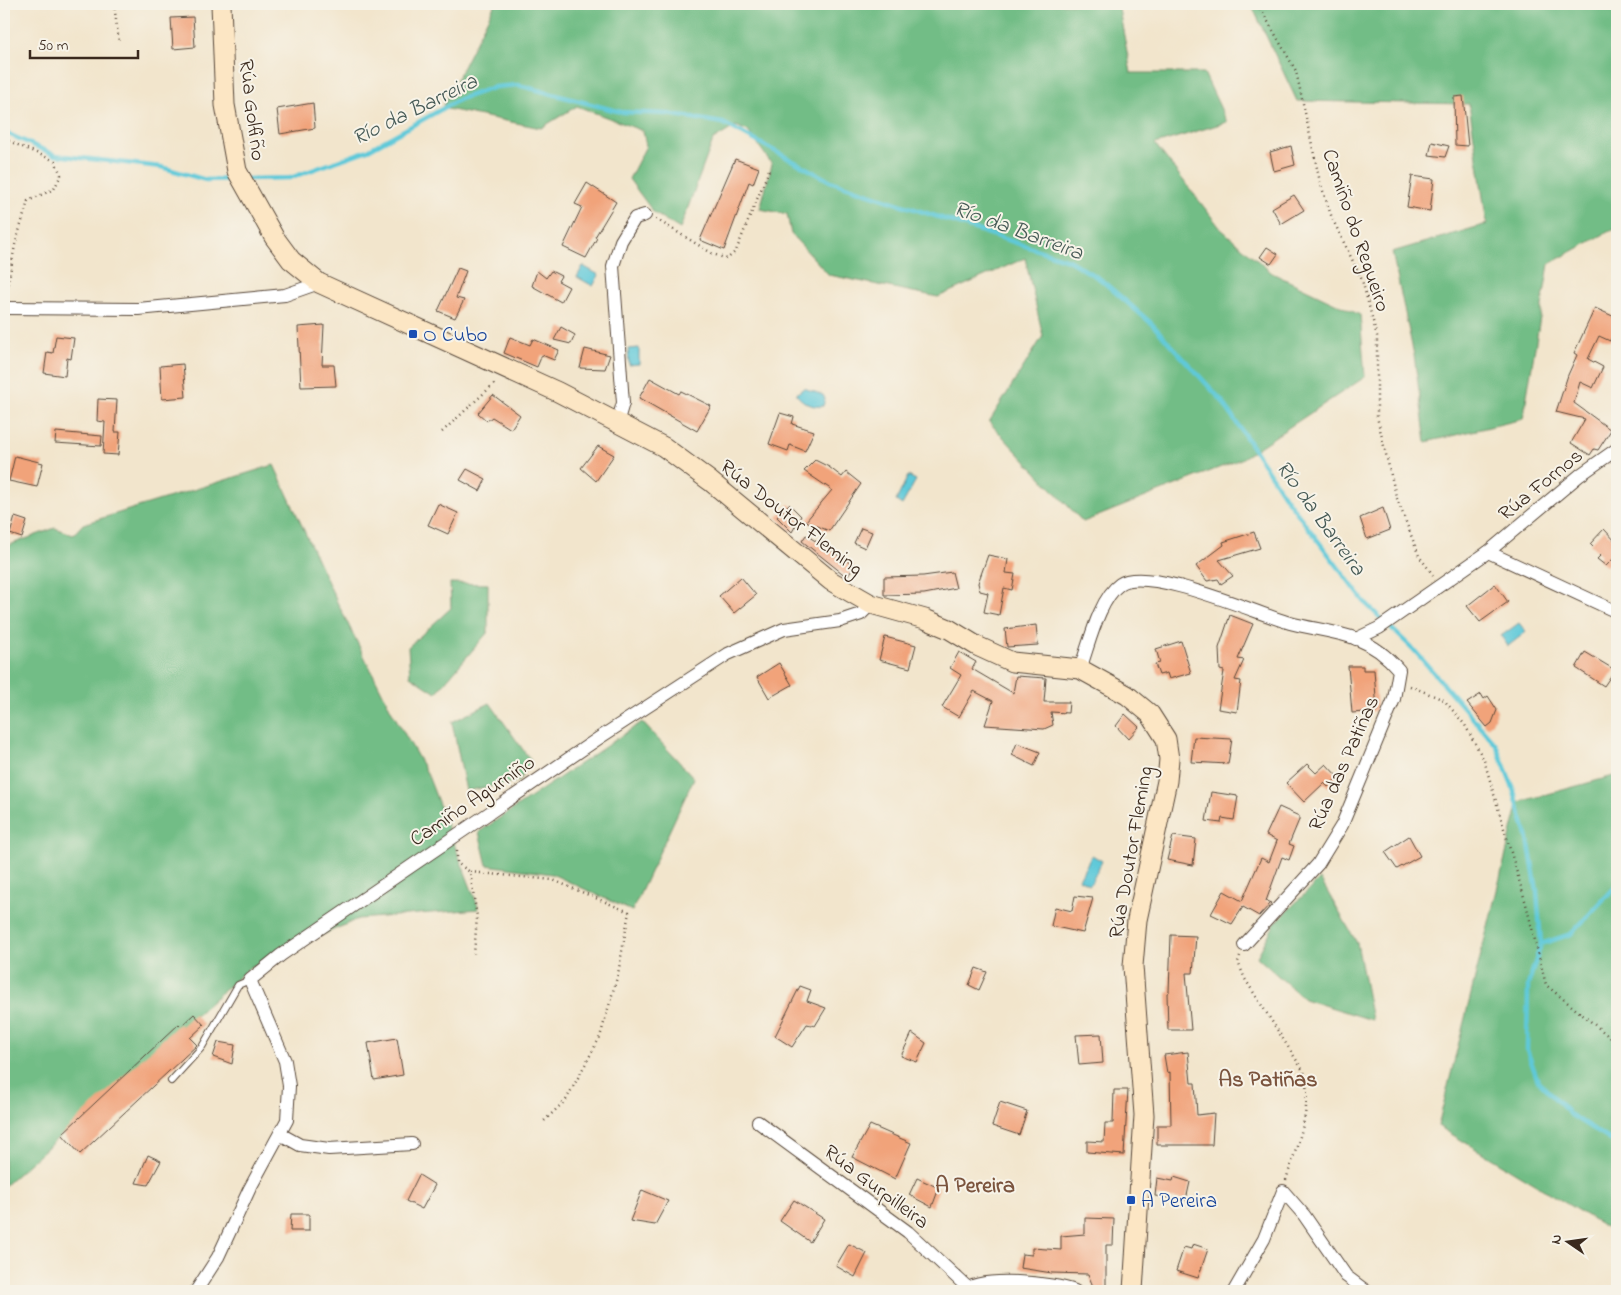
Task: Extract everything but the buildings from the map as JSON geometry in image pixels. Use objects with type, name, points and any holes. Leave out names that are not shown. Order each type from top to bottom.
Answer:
[{"type":"main road","name":"Rúa Golfiño","points":[[221,4],[225,105],[237,171],[274,237],[291,260],[319,283]]},
{"type":"main road","name":"Rúa Doutor Fleming","points":[[319,283],[507,370],[664,447],[710,481],[831,581],[871,604],[925,619],[949,628],[977,646],[1012,662],[1080,669],[1127,695],[1150,714],[1166,739],[1170,759],[1137,920],[1133,966],[1144,1115],[1133,1291]]},
{"type":"street","points":[[617,423],[623,403],[614,266],[621,240],[635,218],[645,215]]},
{"type":"street","points":[[4,308],[138,309],[285,295],[319,283]]},
{"type":"street","name":"Rúa Fornos","points":[[1356,639],[1379,628],[1488,552],[1580,475],[1617,449]]},
{"type":"street","points":[[1488,552],[1617,612]]},
{"type":"street","name":"Rúa das Patiñas","points":[[1080,669],[1103,604],[1120,584],[1140,578],[1221,598],[1289,623],[1356,639],[1385,653],[1399,670],[1394,699],[1342,824],[1318,864],[1244,945]]},
{"type":"street","name":"Camiño Agurniño","points":[[250,980],[281,955],[458,834],[599,738],[728,654],[784,629],[840,622],[861,614],[871,604]]},
{"type":"street","points":[[196,1291],[218,1257],[249,1190],[287,1120],[288,1086],[285,1062],[250,980]]},
{"type":"street","name":"Rúa Gurpilleira","points":[[758,1122],[908,1232],[966,1289]]},
{"type":"street","points":[[280,1134],[300,1145],[329,1150],[412,1144]]},
{"type":"street","points":[[1234,1291],[1264,1239],[1283,1191],[1304,1216],[1346,1276],[1366,1291]]},
{"type":"street","points":[[966,1289],[996,1282],[1048,1285],[1075,1291]]},
{"type":"lane","points":[[171,1081],[202,1047],[238,985],[250,980]]},
{"type":"path","points":[[114,4],[120,43]]},
{"type":"path","name":"Camiño do Regueiro","points":[[1258,4],[1296,70],[1320,182],[1332,218],[1362,280],[1377,336],[1377,417],[1396,496],[1418,556],[1440,584]]},
{"type":"path","points":[[4,139],[55,161],[61,175],[54,189],[28,201],[15,245],[4,308]]},
{"type":"path","points":[[645,215],[659,220],[713,254],[727,259],[736,251],[768,170]]},
{"type":"path","points":[[442,432],[507,370]]},
{"type":"path","points":[[1397,681],[1444,700],[1465,725],[1484,760],[1526,904],[1546,986],[1617,1043]]},
{"type":"path","points":[[458,834],[457,863],[470,872],[553,880],[629,912],[618,974],[600,1037],[566,1100],[544,1121]]},
{"type":"path","points":[[470,872],[477,917],[474,954]]},
{"type":"path","points":[[1244,945],[1238,962],[1245,979],[1304,1072],[1308,1090],[1307,1111],[1283,1191]]},
{"type":"green space","points":[[495,4],[1118,4],[1131,73],[1204,73],[1227,122],[1155,144],[1221,229],[1272,273],[1360,315],[1365,377],[1241,459],[1083,522],[989,422],[1043,336],[1025,258],[938,297],[829,275],[791,234],[787,214],[760,209],[772,164],[748,131],[736,126],[713,140],[680,229],[654,213],[629,179],[646,146],[643,131],[577,106],[541,128],[442,108]]},
{"type":"green space","points":[[1251,4],[1617,4],[1617,227],[1549,264],[1523,419],[1426,442],[1414,355],[1392,252],[1487,224],[1469,104],[1297,101]]},
{"type":"green space","points":[[274,465],[337,602],[391,710],[427,773],[479,909],[358,919],[250,967],[4,1186],[4,547],[55,528],[73,535],[83,524]]},
{"type":"green space","points":[[450,583],[488,584],[488,632],[436,693],[410,676],[408,647],[451,608]]},
{"type":"green space","points":[[490,703],[531,761],[519,781],[466,791],[452,722]]},
{"type":"green space","points":[[642,722],[694,778],[632,911],[552,874],[487,865],[479,832]]},
{"type":"green space","points":[[1617,775],[1617,1234],[1438,1126],[1519,802]]},
{"type":"green space","points":[[1320,879],[1357,943],[1372,1020],[1304,999],[1257,957],[1275,923]]},
{"type":"water","points":[[583,266],[599,275],[593,286],[577,277]]},
{"type":"water","points":[[639,348],[639,364],[629,365],[628,349]]},
{"type":"water","points":[[804,388],[823,395],[825,399],[823,406],[811,405],[801,400],[796,394]]},
{"type":"water","points":[[908,476],[916,480],[902,505],[896,501]]},
{"type":"water","points":[[1519,623],[1526,632],[1508,646],[1501,636]]},
{"type":"water","points":[[1092,855],[1102,861],[1090,885],[1079,879]]},
{"type":"waterway","name":"Río da Barreira","points":[[248,179],[290,178],[368,150],[460,99],[495,87],[518,85],[621,112],[668,114],[723,123],[830,181],[1068,260],[1100,279],[1151,323],[1223,402],[1285,497],[1366,604],[1414,650],[1496,745],[1512,785],[1528,839],[1537,891],[1541,944],[1528,985],[1527,1050],[1538,1081],[1571,1115],[1617,1144]]},
{"type":"waterway","name":"Río da Barreira","points":[[4,132],[55,155],[161,167],[206,180],[235,179]]},
{"type":"waterway","points":[[1541,944],[1571,934],[1617,885]]},
{"type":"place","name":"O Cubo","points":[[413,334]]},
{"type":"place","name":"A Pereira","points":[[1131,1200]]},
{"type":"district","name":"As Patiñas","points":[[1268,1078]]},
{"type":"district","name":"A Pereira","points":[[975,1184]]}]
